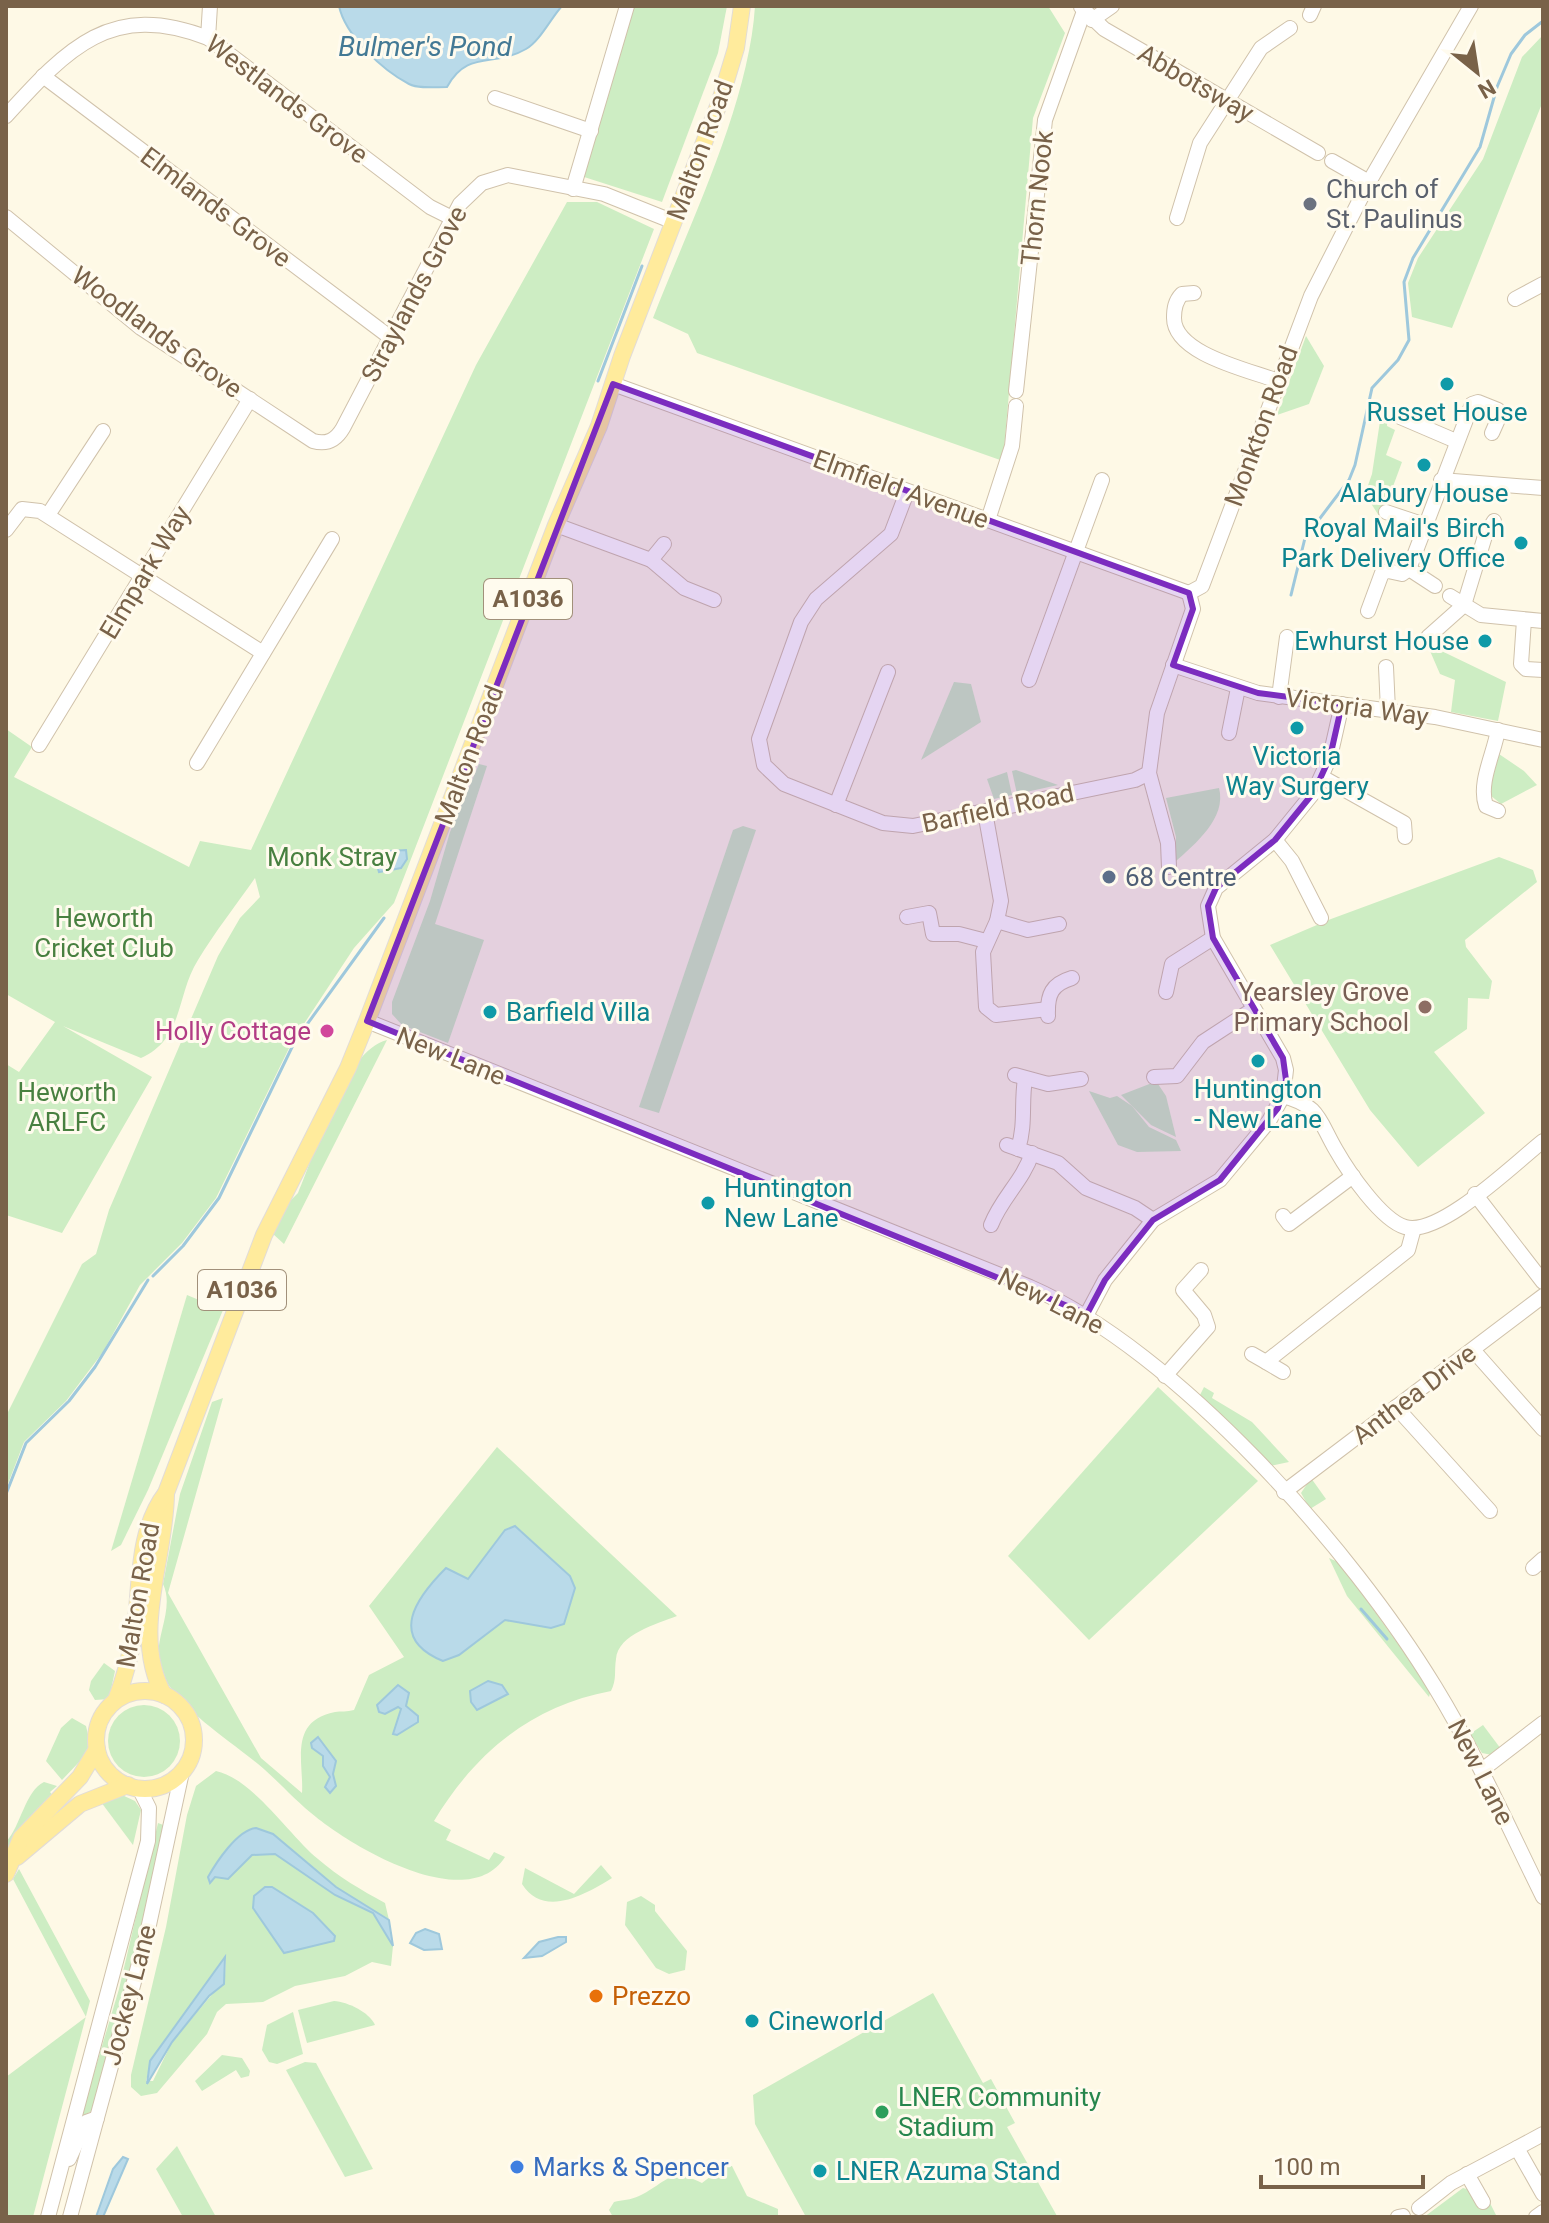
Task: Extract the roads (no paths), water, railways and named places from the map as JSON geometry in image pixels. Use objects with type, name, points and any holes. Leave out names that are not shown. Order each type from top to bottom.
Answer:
[{"type":"main road","name":"Malton Road","points":[[116,1700],[127,1673],[149,1521],[166,1493],[264,1235],[348,1068],[367,1021],[556,525],[599,426],[720,101],[736,48],[742,6]]},
{"type":"main road","name":"Malton Road","points":[[164,1695],[153,1674],[149,1641],[166,1493]]},
{"type":"main road","points":[[149,1691],[177,1702],[192,1725],[192,1754],[182,1772],[162,1785],[134,1787],[80,1804],[9,1867],[21,1838],[80,1777],[97,1749],[98,1727],[116,1700],[131,1693],[149,1691]]},
{"type":"main road","points":[[97,1749],[108,1771],[134,1787]]},
{"type":"street","points":[[208,38],[210,6]]},
{"type":"street","points":[[573,189],[627,6]]},
{"type":"street","points":[[1085,13],[1112,6]]},
{"type":"street","name":"Monkton Road","points":[[1169,867],[1168,843],[1149,773],[1157,713],[1193,609],[1189,593],[1202,586],[1311,296],[1369,182],[1471,6]]},
{"type":"street","name":"Abbotsway","points":[[1085,13],[1318,153]]},
{"type":"street","name":"Thorn Nook","points":[[988,520],[1012,446],[1045,120],[1085,13]]},
{"type":"street","name":"Westlands Grove","points":[[6,116],[87,30],[129,14],[173,19],[208,38],[430,207],[452,218]]},
{"type":"street","points":[[1177,218],[1192,160],[1226,100],[1261,48],[1290,28]]},
{"type":"street","name":"Elmlands Grove","points":[[43,76],[391,338]]},
{"type":"street","points":[[495,98],[591,131]]},
{"type":"street","points":[[1332,161],[1369,182]]},
{"type":"street","name":"Straylands Grove","points":[[313,441],[324,443],[338,436],[452,218],[473,189],[499,176],[604,194],[674,222]]},
{"type":"street","name":"Woodlands Grove","points":[[6,217],[141,328],[313,441]]},
{"type":"street","points":[[1515,299],[1543,284]]},
{"type":"street","points":[[1194,293],[1182,294],[1175,306],[1175,327],[1184,342],[1278,381]]},
{"type":"street","name":"Elmfield Avenue","points":[[613,384],[1189,593]]},
{"type":"street","name":"Elmpark Way","points":[[39,745],[250,399]]},
{"type":"street","points":[[1368,611],[1382,573],[1402,574],[1409,569],[1472,404],[1478,402],[1498,410],[1500,415],[1492,433]]},
{"type":"street","points":[[1400,417],[1456,441]]},
{"type":"street","points":[[48,515],[103,431]]},
{"type":"street","points":[[1029,680],[1102,480]]},
{"type":"street","points":[[1441,480],[1543,488]]},
{"type":"street","name":"Barfield Road","points":[[907,492],[891,534],[807,610],[761,726],[759,746],[764,765],[784,784],[902,826],[1135,780],[1149,773]]},
{"type":"street","points":[[6,530],[22,509],[34,508],[263,653]]},
{"type":"street","points":[[1386,512],[1425,525]]},
{"type":"street","points":[[1428,637],[1464,605],[1485,536],[1494,521]]},
{"type":"street","points":[[556,525],[651,560],[684,588],[714,600]]},
{"type":"street","points":[[197,763],[332,539]]},
{"type":"street","points":[[651,560],[664,544]]},
{"type":"street","points":[[1409,569],[1435,586]]},
{"type":"street","points":[[1450,596],[1481,615],[1543,621]]},
{"type":"street","points":[[1524,620],[1521,664],[1526,669],[1543,670]]},
{"type":"street","points":[[1279,697],[1287,637]]},
{"type":"street","name":"Victoria Way","points":[[1173,665],[1238,688],[1279,697],[1388,710],[1543,740]]},
{"type":"street","points":[[1386,667],[1390,694],[1388,710]]},
{"type":"street","points":[[836,805],[888,672]]},
{"type":"street","points":[[1229,733],[1238,688]]},
{"type":"street","points":[[1087,1314],[1105,1280],[1153,1220],[1220,1180],[1269,1121],[1283,1096],[1286,1070],[1283,1058],[1252,1010],[1213,938],[1208,916],[1211,896],[1224,880],[1275,840],[1304,807],[1322,777],[1342,704]]},
{"type":"street","points":[[1498,730],[1484,784],[1486,806],[1498,811]]},
{"type":"street","points":[[1322,777],[1404,823],[1405,837]]},
{"type":"street","points":[[985,812],[1000,889],[997,921],[986,941],[982,962],[986,1007],[990,1012],[1004,1015],[1048,1014],[1055,986],[1072,978]]},
{"type":"street","points":[[1275,840],[1292,861],[1321,918]]},
{"type":"street","points":[[907,917],[929,913],[935,941],[959,934],[986,941]]},
{"type":"street","points":[[997,921],[1028,930],[1059,924]]},
{"type":"street","points":[[1166,992],[1172,964],[1213,938]]},
{"type":"street","points":[[1164,1083],[1183,1070],[1203,1042],[1252,1010]]},
{"type":"street","name":"New Lane","points":[[367,1021],[950,1254],[1087,1314],[1165,1376],[1284,1492],[1364,1585],[1434,1685],[1482,1770],[1543,1897]]},
{"type":"street","points":[[991,1225],[1005,1209],[1022,1178],[1019,1149],[1025,1128],[1020,1077],[1048,1084],[1081,1079]]},
{"type":"street","points":[[1283,1096],[1311,1106],[1353,1176],[1391,1219],[1414,1228],[1442,1220],[1543,1141]]},
{"type":"street","points":[[1019,1149],[1058,1163],[1092,1192],[1135,1208],[1153,1220]]},
{"type":"street","points":[[1285,1223],[1353,1176]]},
{"type":"street","points":[[1475,1194],[1543,1282]]},
{"type":"street","points":[[1266,1362],[1408,1250],[1414,1228]]},
{"type":"street","points":[[1165,1376],[1208,1327],[1204,1315],[1183,1290],[1201,1270]]},
{"type":"street","name":"Anthea Drive","points":[[1284,1492],[1543,1296]]},
{"type":"street","points":[[1473,1350],[1543,1429]]},
{"type":"street","points":[[1252,1354],[1283,1372]]},
{"type":"street","points":[[1396,1407],[1490,1510]]},
{"type":"street","points":[[1482,1770],[1543,1723]]},
{"type":"street","name":"Jockey Lane","points":[[70,2217],[147,1934],[182,1772]]},
{"type":"street","name":"Jockey Lane","points":[[48,2217],[130,1922],[148,1841],[149,1808],[134,1787]]},
{"type":"street","points":[[58,2176],[86,2122],[97,2118]]},
{"type":"street","points":[[1419,2208],[1467,2174],[1543,2134]]},
{"type":"street","points":[[1517,2148],[1543,2194]]},
{"type":"street","points":[[1467,2174],[1483,2202]]},
{"type":"street","points":[[1536,2217],[1543,2212]]},
{"type":"water","name":"Bulmer's Pond","points":[[339,6],[562,6],[541,35],[526,49],[503,58],[473,63],[455,75],[447,87],[417,87],[377,61],[357,40]]},
{"type":"water","points":[[406,850],[407,859],[401,868],[379,872],[376,862],[390,851]]},
{"type":"water","points":[[515,1526],[570,1576],[575,1588],[564,1624],[551,1628],[505,1620],[459,1655],[443,1661],[426,1652],[411,1629],[412,1617],[425,1592],[446,1568],[468,1579],[505,1530]]},
{"type":"water","points":[[488,1681],[502,1685],[508,1694],[477,1710],[471,1702],[470,1691]]},
{"type":"water","points":[[398,1685],[409,1693],[406,1706],[418,1716],[418,1722],[397,1735],[393,1734],[401,1709],[398,1707],[385,1714],[379,1712],[377,1705]]},
{"type":"water","points":[[318,1737],[336,1761],[333,1774],[336,1786],[330,1793],[325,1787],[330,1777],[323,1766],[323,1756],[312,1748],[311,1743]]},
{"type":"water","points":[[256,1828],[273,1834],[336,1887],[389,1920],[393,1946],[373,1913],[335,1895],[275,1854],[252,1855],[228,1879],[215,1877],[210,1883],[208,1877],[228,1848],[249,1830]]},
{"type":"water","points":[[265,1887],[272,1887],[313,1913],[335,1936],[334,1941],[284,1953],[253,1908],[254,1896]]},
{"type":"water","points":[[425,1929],[439,1934],[442,1949],[424,1950],[410,1943],[416,1933]]},
{"type":"water","points":[[566,1937],[566,1942],[542,1956],[524,1958],[539,1942]]},
{"type":"water","points":[[225,1957],[224,1984],[209,1996],[172,2042],[147,2084],[150,2061]]},
{"type":"water","points":[[123,2157],[128,2159],[103,2217],[96,2217],[113,2169]]},
{"type":"waterway","points":[[1291,595],[1305,538],[1349,480],[1355,465],[1372,388],[1398,360],[1409,340],[1404,282],[1413,258],[1480,147],[1497,87],[1511,54],[1525,35],[1543,21]]},
{"type":"waterway","points":[[598,381],[642,266]]},
{"type":"waterway","points":[[153,1276],[183,1246],[219,1198],[295,1041],[384,918]]},
{"type":"waterway","points":[[6,1494],[26,1443],[69,1401],[95,1367],[148,1280]]},
{"type":"waterway","points":[[1361,1609],[1387,1639]]},
{"type":"place","name":"Church of St. Paulinus","points":[[1310,204]]},
{"type":"place","name":"Russet House","points":[[1447,384]]},
{"type":"place","name":"Alabury House","points":[[1424,465]]},
{"type":"place","name":"Royal Mail's Birch Park Delivery Office","points":[[1521,543]]},
{"type":"place","name":"Ewhurst House","points":[[1485,641]]},
{"type":"place","name":"Victoria Way Surgery","points":[[1297,728]]},
{"type":"place","name":"68 Centre","points":[[1109,877]]},
{"type":"place","name":"Yearsley Grove Primary School","points":[[1425,1007]]},
{"type":"place","name":"Barfield Villa","points":[[490,1012]]},
{"type":"place","name":"Holly Cottage","points":[[327,1031]]},
{"type":"place","name":"Huntington - New Lane","points":[[1258,1061]]},
{"type":"place","name":"Huntington New Lane","points":[[708,1203]]},
{"type":"place","name":"Prezzo","points":[[596,1996]]},
{"type":"place","name":"Cineworld","points":[[752,2021]]},
{"type":"place","name":"LNER Community Stadium","points":[[882,2112]]},
{"type":"place","name":"Marks & Spencer","points":[[517,2167]]},
{"type":"place","name":"LNER Azuma Stand","points":[[820,2171]]},
{"type":"park label","name":"Monk Stray","points":[[332,857]]},
{"type":"park label","name":"Heworth Cricket Club","points":[[104,933]]},
{"type":"park label","name":"Heworth ARLFC","points":[[67,1107]]}]
